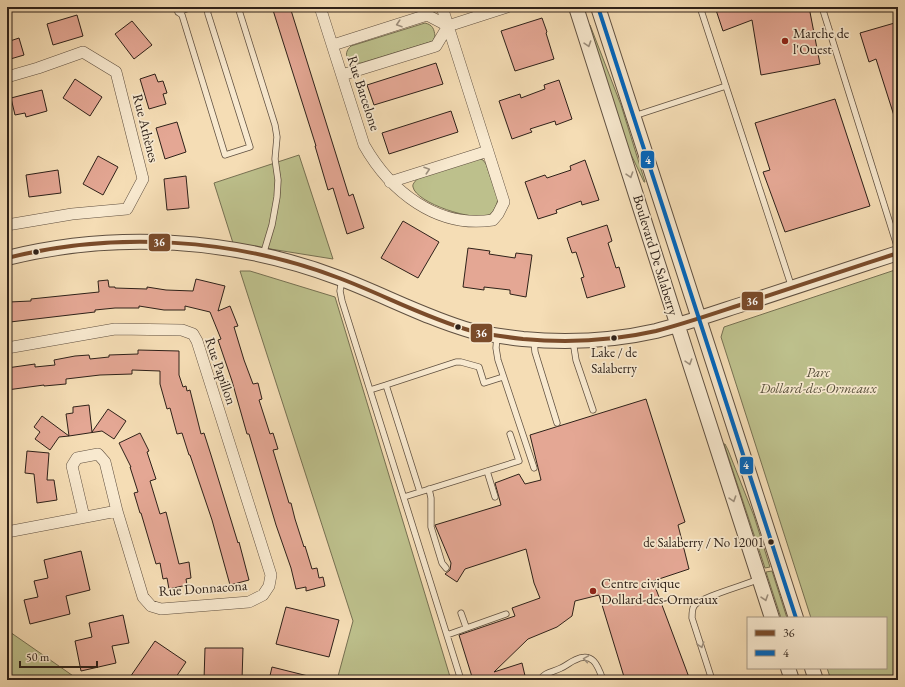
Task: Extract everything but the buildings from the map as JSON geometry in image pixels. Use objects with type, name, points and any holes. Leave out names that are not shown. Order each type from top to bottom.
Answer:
[{"type":"street","name":"Rue Barcelone","points":[[320,7],[364,144],[373,161],[390,182],[413,201],[432,211],[457,220],[481,222],[493,220],[504,202],[442,7]]},
{"type":"street","points":[[342,75],[436,46],[448,26],[507,7]]},
{"type":"street","name":"Boulevard De Salaberry","points":[[576,7],[658,258],[677,325],[772,617]]},
{"type":"street","name":"Boulevard De Salaberry","points":[[598,7],[796,617]]},
{"type":"street","points":[[333,45],[427,15],[448,26]]},
{"type":"street","name":"Rue Athènes","points":[[7,77],[83,52],[116,72],[143,179],[127,209],[72,214],[7,225]]},
{"type":"street","points":[[390,182],[488,151]]},
{"type":"street","points":[[7,258],[60,248],[96,244],[135,242],[199,245],[263,255],[299,264],[342,279],[437,319],[474,331],[497,336],[534,340],[573,341],[626,336],[677,325],[898,253]]},
{"type":"street","name":"Rue Papillon","points":[[7,348],[115,329],[182,330],[193,334],[197,341],[272,575],[269,586],[263,595]]},
{"type":"street","name":"Rue Donnacona","points":[[84,517],[72,466],[77,458],[98,454],[105,462],[117,511],[143,597],[151,606],[161,609],[249,602],[263,595]]},
{"type":"street","points":[[7,532],[117,511]]},
{"type":"street","points":[[788,669],[792,680]]},
{"type":"street","points":[[812,669],[816,680]]},
{"type":"lane","points":[[177,9],[192,7]]},
{"type":"lane","points":[[177,9],[182,15],[225,154],[250,147],[207,7]]},
{"type":"lane","points":[[238,7],[275,125],[277,137],[277,197],[272,225],[263,255]]},
{"type":"lane","points":[[700,7],[792,288]]},
{"type":"lane","points":[[822,7],[898,249]]},
{"type":"lane","points":[[634,116],[726,86]]},
{"type":"lane","points":[[342,279],[340,294],[461,680]]},
{"type":"lane","points":[[497,336],[496,348],[504,377],[534,468]]},
{"type":"lane","points":[[534,340],[535,352],[557,423]]},
{"type":"lane","points":[[573,341],[576,360],[592,410]]},
{"type":"lane","points":[[370,390],[458,362],[479,367],[484,383],[504,377]]},
{"type":"lane","points":[[386,385],[420,492]]},
{"type":"lane","points":[[404,497],[519,461],[510,434]]},
{"type":"lane","points":[[487,471],[495,497]]},
{"type":"lane","points":[[429,489],[431,498],[431,527],[442,562],[446,568]]},
{"type":"lane","points":[[712,680],[692,618],[692,610],[694,606],[702,600],[759,579]]},
{"type":"lane","points":[[461,613],[466,627]]},
{"type":"lane","points":[[447,635],[506,614]]},
{"type":"lane","points":[[540,680],[547,673],[560,669],[577,659],[584,657],[591,659],[596,663],[603,680]]},
{"type":"green space","points":[[425,23],[434,29],[435,36],[433,41],[361,63],[353,62],[347,56],[348,49],[351,46]]},
{"type":"green space","points":[[590,25],[621,105],[645,182],[628,148],[589,26]]},
{"type":"green space","points":[[299,155],[333,259],[233,243],[214,183]]},
{"type":"green space","points":[[478,158],[483,160],[486,164],[498,199],[494,210],[489,215],[471,216],[446,210],[424,199],[413,187],[413,184],[417,179]]},
{"type":"green space","name":"Parc Dollard-des-Ormeaux","points":[[898,269],[898,680],[831,680],[827,669],[887,669],[887,617],[811,617],[721,337],[724,327]]},
{"type":"green space","points":[[240,271],[250,271],[335,297],[451,680],[337,680],[353,621]]},
{"type":"green space","points":[[724,444],[728,450],[754,516],[770,567],[765,568]]},
{"type":"green space","points":[[772,571],[787,617],[781,617],[766,572]]},
{"type":"green space","points":[[7,630],[79,680],[7,680]]},
{"type":"transit line","name":"4","points":[[598,7],[796,617]]},
{"type":"transit line","name":"36","points":[[7,258],[48,249],[90,244],[132,242],[174,243],[217,247],[258,254],[339,278],[438,320],[472,331],[523,339],[573,341],[623,337],[668,328],[898,253]]},
{"type":"place","name":"Marche de l'Ouest","points":[[785,41]]},
{"type":"place","name":"Lake / de Salaberry","points":[[614,338]]},
{"type":"place","name":"de Salaberry / No 12001","points":[[771,542]]},
{"type":"place","name":"Centre civique Dollard-des-Ormeaux","points":[[593,591]]}]
